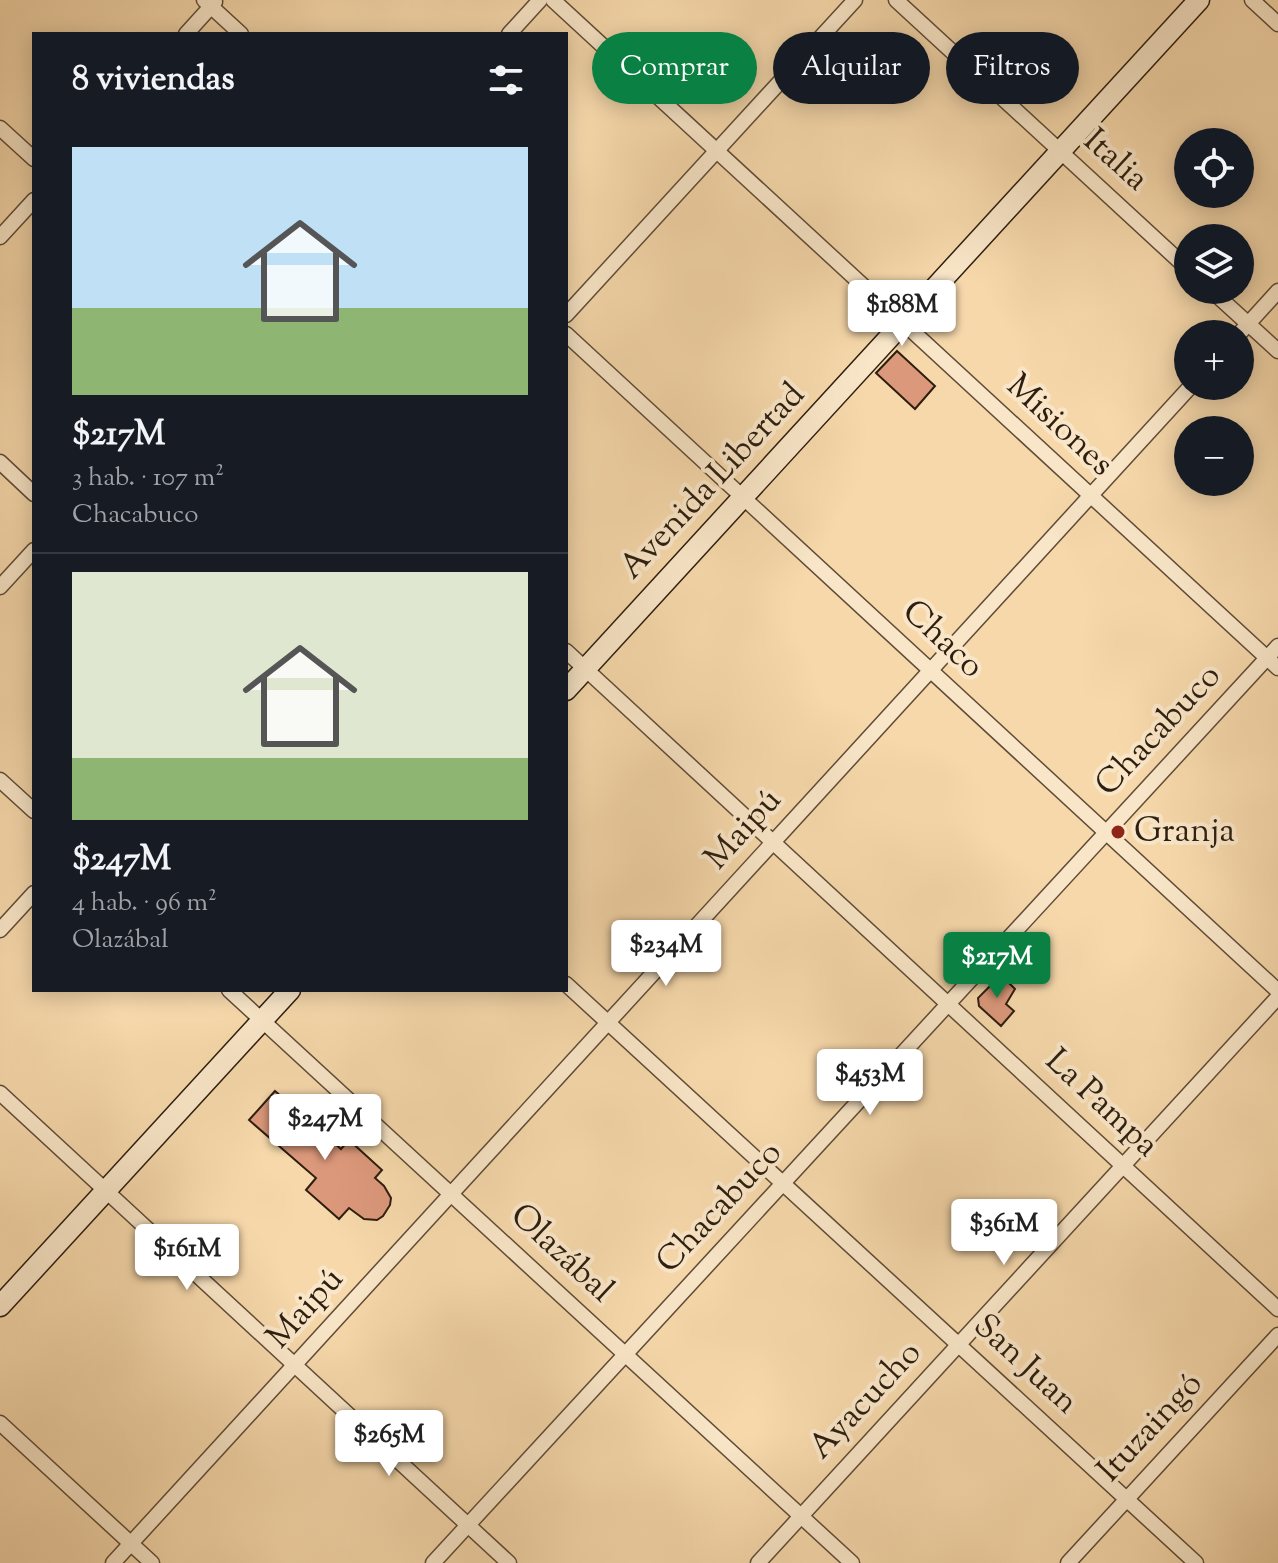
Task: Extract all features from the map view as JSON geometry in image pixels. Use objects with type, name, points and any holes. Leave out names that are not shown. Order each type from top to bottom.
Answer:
[{"type":"main road","name":"Avenida Libertad","points":[[568,688],[1199,0]]},
{"type":"main road","points":[[0,1306],[288,992]]},
{"type":"street","points":[[511,32],[540,0]]},
{"type":"street","name":"Misiones","points":[[553,0],[1272,663]]},
{"type":"street","points":[[568,313],[855,0]]},
{"type":"street","name":"Italia","points":[[896,0],[1174,256]]},
{"type":"street","points":[[1252,0],[1278,24]]},
{"type":"street","points":[[188,32],[211,2],[239,32]]},
{"type":"street","points":[[0,128],[32,157]]},
{"type":"street","points":[[0,237],[32,202]]},
{"type":"street","points":[[1252,320],[1278,291]]},
{"type":"street","points":[[1223,304],[1236,320]]},
{"type":"street","points":[[1254,335],[1278,351]]},
{"type":"street","name":"Chaco","points":[[568,336],[1278,991]]},
{"type":"street","name":"Maipú","points":[[113,1563],[1178,400]]},
{"type":"street","points":[[0,462],[32,492]]},
{"type":"street","points":[[0,587],[32,552]]},
{"type":"street","name":"Chacabuco","points":[[433,1563],[1106,832],[1272,663],[1278,646]]},
{"type":"street","name":"La Pampa","points":[[568,653],[1278,1309]]},
{"type":"street","points":[[0,780],[32,809]]},
{"type":"street","points":[[0,930],[32,895]]},
{"type":"street","name":"San Juan","points":[[568,986],[1196,1563]]},
{"type":"street","name":"Olazábal","points":[[231,992],[852,1563]]},
{"type":"street","name":"Ayacucho","points":[[758,1563],[1278,997]]},
{"type":"street","points":[[0,1093],[509,1563]]},
{"type":"street","name":"Ituzaingó","points":[[1068,1563],[1278,1335]]},
{"type":"street","points":[[0,1423],[152,1563]]},
{"type":"building","points":[[897,351],[935,386],[915,409],[876,373]]},
{"type":"building","points":[[1001,975],[1015,989],[1006,1004],[1014,1011],[1001,1026],[979,1006],[978,998]]},
{"type":"building","points":[[275,1091],[341,1149],[349,1140],[382,1170],[375,1178],[391,1198],[383,1216],[377,1220],[364,1219],[349,1208],[339,1219],[306,1190],[316,1178],[249,1120]]},
{"type":"place","name":"Granja","points":[[1118,832]]}]
